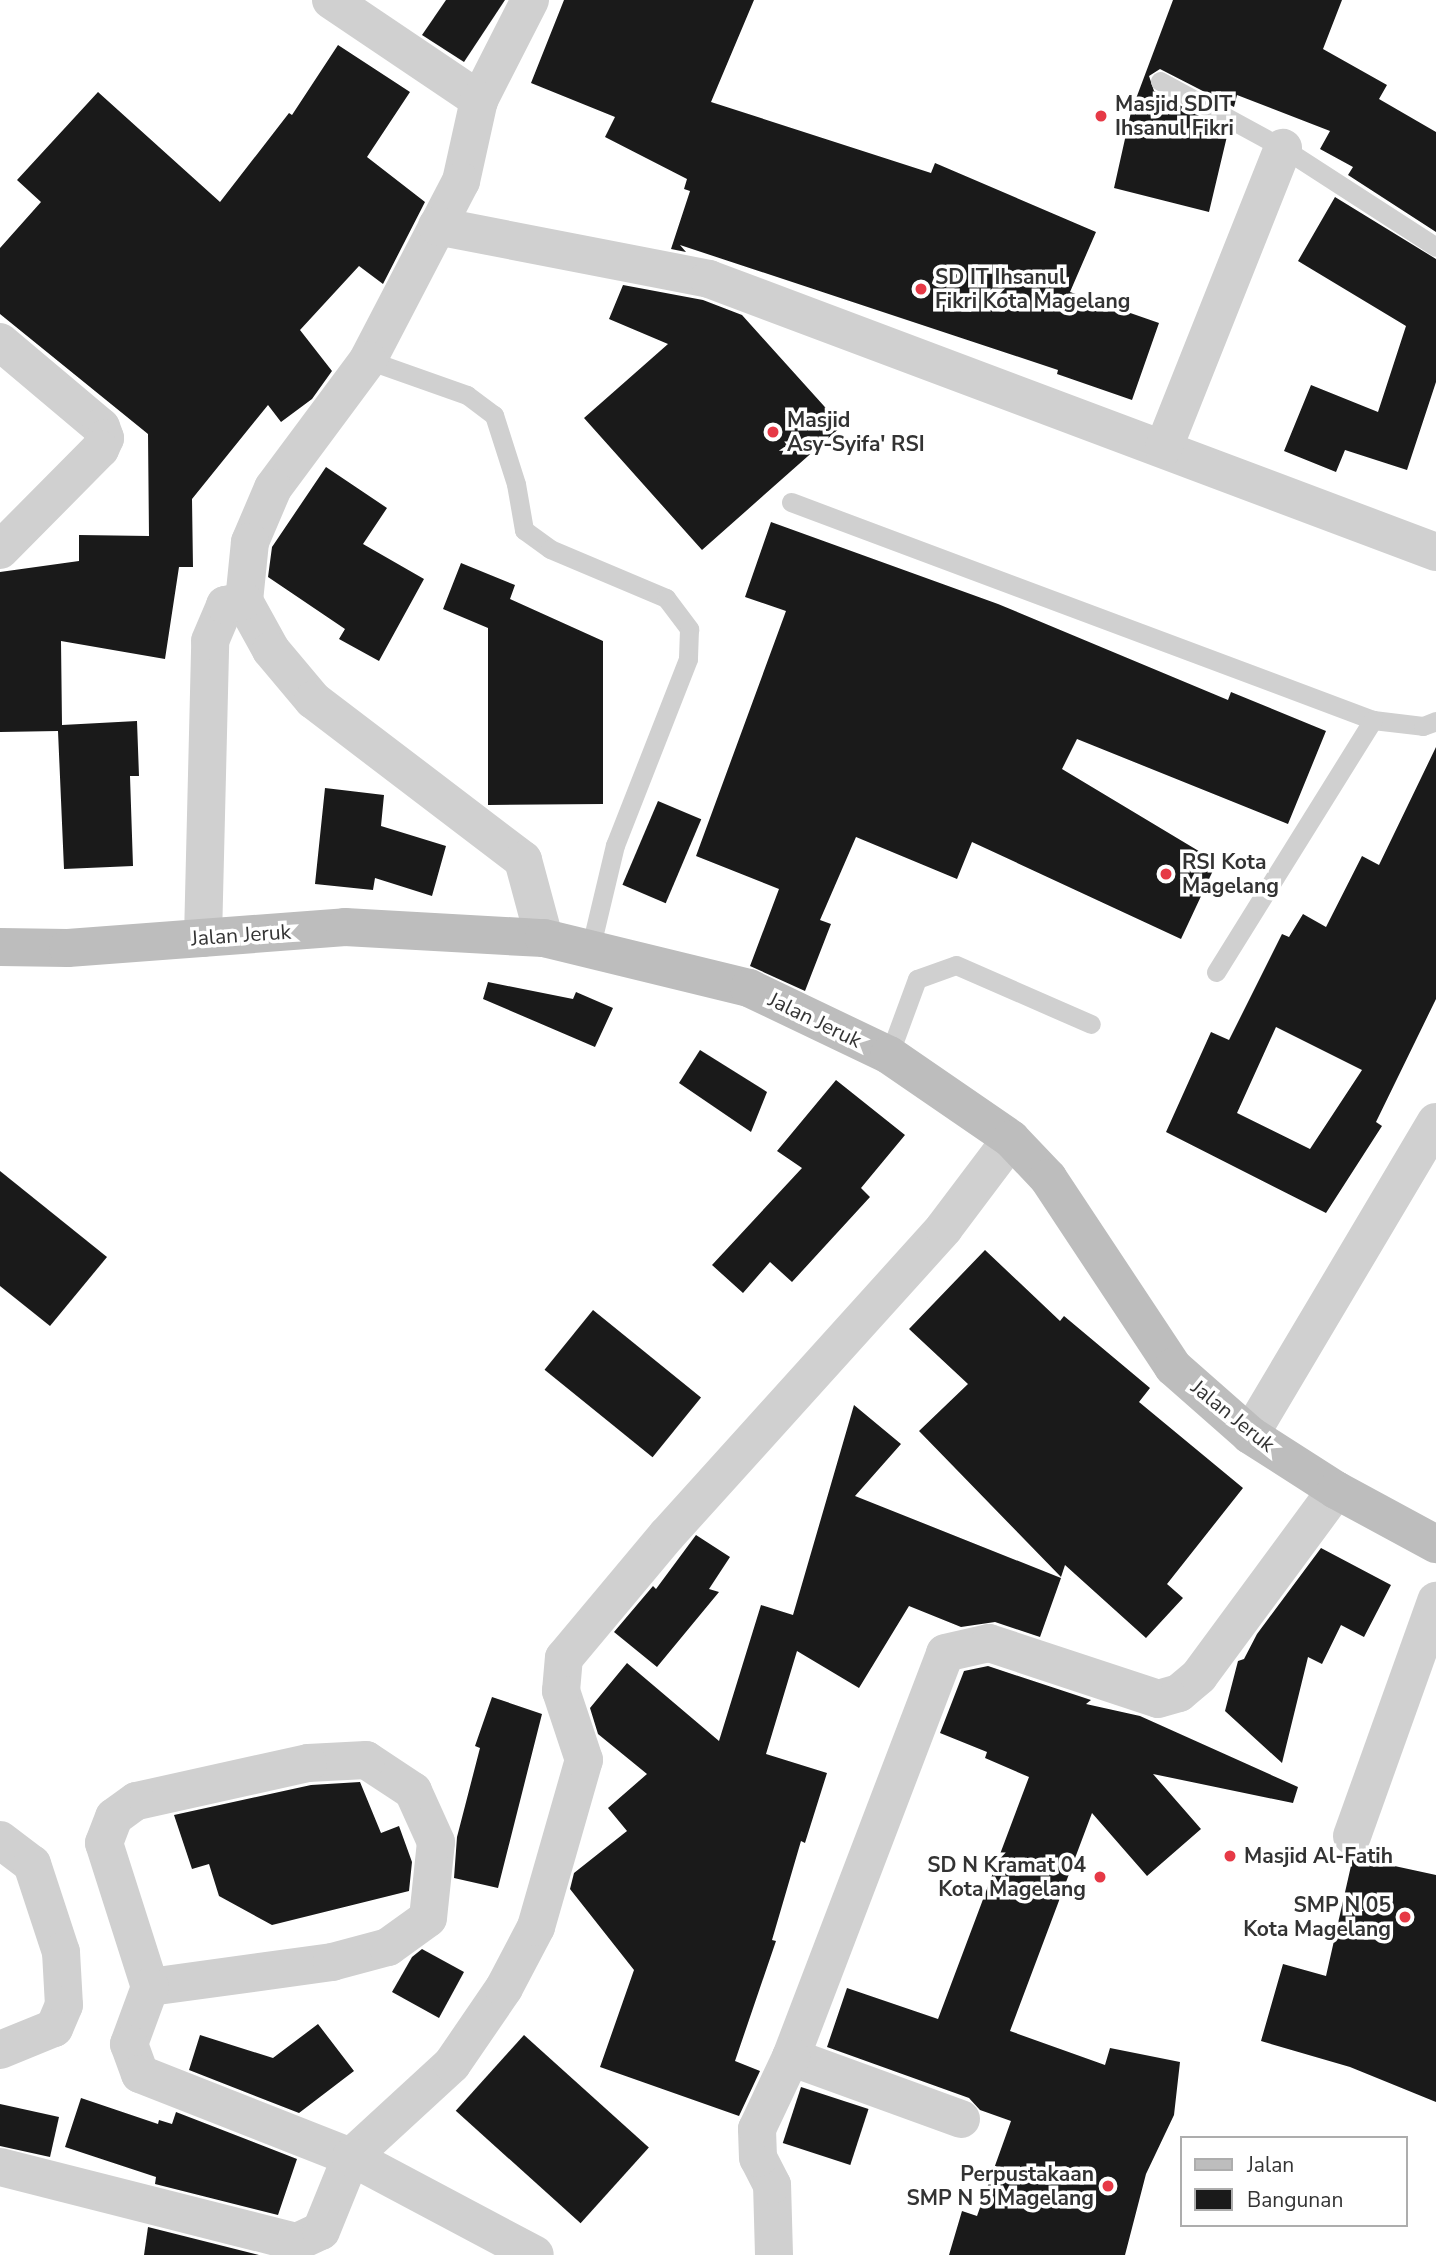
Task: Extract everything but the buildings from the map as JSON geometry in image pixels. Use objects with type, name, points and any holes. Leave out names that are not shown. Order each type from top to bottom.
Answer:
[{"type":"main road","name":"Jalan Jeruk","points":[[0,947],[68,948],[345,927],[544,938],[591,947],[749,988],[889,1055],[1011,1139],[1048,1178],[1173,1367],[1250,1435],[1336,1490],[1436,1544]]},
{"type":"street","points":[[331,0],[479,100]]},
{"type":"street","points":[[530,0],[479,100],[461,181],[368,360],[272,488],[250,542],[244,601],[271,650],[313,700],[523,860],[544,938]]},
{"type":"street","points":[[1164,447],[1283,148]]},
{"type":"street","points":[[438,226],[709,279],[1164,447],[1436,552]]},
{"type":"street","points":[[0,342],[101,427],[105,438],[100,449],[0,549]]},
{"type":"street","points":[[203,938],[210,641],[225,605],[244,601]]},
{"type":"street","points":[[1250,1435],[1436,1122]]},
{"type":"street","points":[[0,2167],[297,2242],[321,2231],[351,2157],[452,2064],[504,1988],[536,1927],[584,1760],[561,1690],[564,1658],[667,1535],[944,1228],[1011,1139]]},
{"type":"street","points":[[775,2255],[772,2185],[758,2158],[757,2129],[791,2057],[945,1653],[989,1643],[1158,1699],[1179,1693],[1199,1676],[1336,1490]]},
{"type":"street","points":[[1352,1836],[1436,1601]]},
{"type":"street","points":[[150,1987],[332,1962],[388,1947],[428,1918],[436,1842],[413,1791],[366,1760],[308,1763],[136,1801],[114,1817],[104,1843],[150,1987],[129,2044],[140,2074],[351,2157],[535,2255]]},
{"type":"street","points":[[0,1840],[32,1864],[61,1952],[64,2004],[54,2028],[0,2050]]},
{"type":"street","points":[[791,2057],[961,2119]]},
{"type":"lane","points":[[1160,81],[1283,148],[1436,247]]},
{"type":"lane","points":[[368,360],[467,395],[494,415],[516,484],[524,530],[550,549],[666,598],[689,629],[688,659],[615,845],[591,947]]},
{"type":"lane","points":[[792,502],[1373,720],[1423,726],[1436,720]]},
{"type":"lane","points":[[1216,972],[1373,720]]},
{"type":"lane","points":[[889,1055],[917,979],[956,965],[1091,1024]]},
{"type":"place","name":"Masjid SDIT Ihsanul Fikri","points":[[1101,116]]},
{"type":"place","name":"SD IT Ihsanul Fikri Kota Magelang","points":[[921,289]]},
{"type":"place","name":"Masjid Asy-Syifa' RSI","points":[[773,432]]},
{"type":"place","name":"RSI Kota Magelang","points":[[1166,874]]},
{"type":"place","name":"Masjid Al-Fatih","points":[[1230,1856]]},
{"type":"place","name":"SD N Kramat 04 Kota Magelang","points":[[1100,1877]]},
{"type":"place","name":"SMP N 05 Kota Magelang","points":[[1405,1917]]},
{"type":"place","name":"Perpustakaan SMP N 5 Magelang","points":[[1108,2186]]}]
